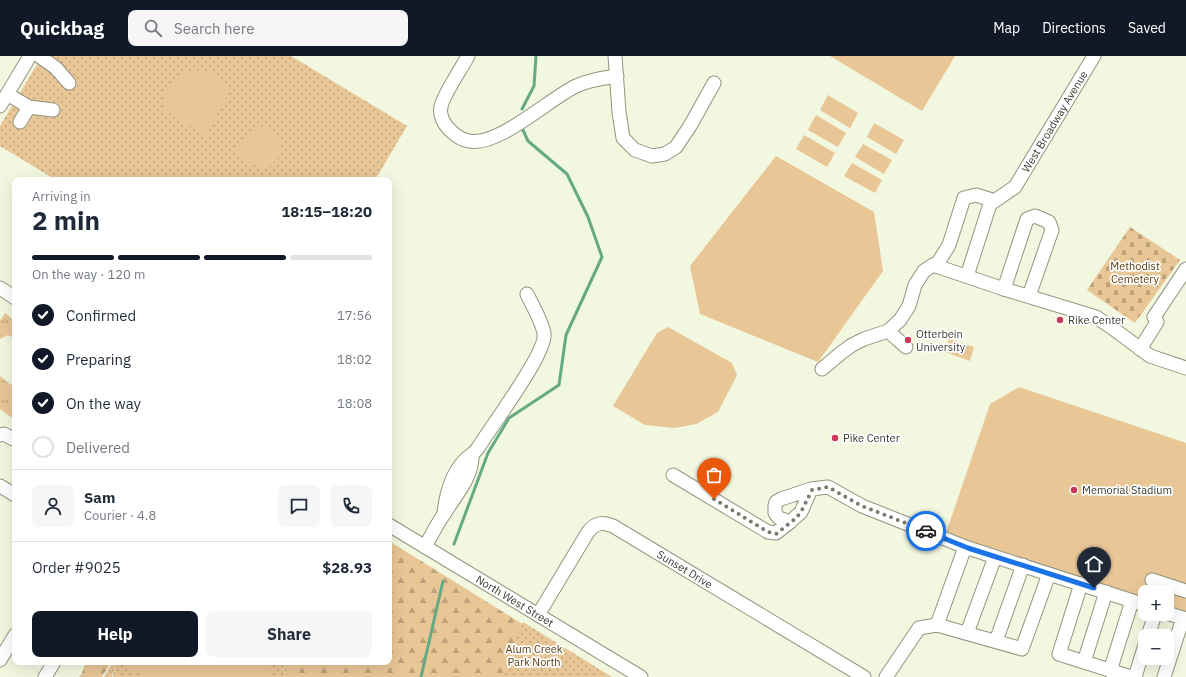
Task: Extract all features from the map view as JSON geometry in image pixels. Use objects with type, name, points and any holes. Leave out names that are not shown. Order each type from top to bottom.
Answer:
[{"type":"street","points":[[0,106],[30,56]]},
{"type":"street","points":[[39,56],[56,68],[69,83]]},
{"type":"street","points":[[468,56],[441,106],[444,124],[460,138],[470,141],[481,141],[493,138],[510,129],[556,97],[576,86],[599,78],[617,76]]},
{"type":"street","points":[[615,56],[619,112],[623,138],[635,150],[652,156],[665,154],[676,147],[690,126],[714,83]]},
{"type":"street","name":"West Broadway Avenue","points":[[990,204],[1015,187],[1094,56]]},
{"type":"street","points":[[7,94],[29,107],[53,110]]},
{"type":"street","points":[[20,122],[29,107]]},
{"type":"street","points":[[936,266],[949,245],[964,198],[976,195],[989,199],[990,204],[967,276]]},
{"type":"street","points":[[1004,289],[1027,219],[1035,216],[1049,222],[1052,230],[1029,296]]},
{"type":"street","points":[[822,369],[852,345],[864,339],[888,331],[900,320],[909,306],[915,285],[924,271],[933,265],[1004,289],[1096,317],[1150,356],[1186,368]]},
{"type":"street","points":[[1140,349],[1157,322],[1154,317],[1186,270]]},
{"type":"street","points":[[0,288],[12,296]]},
{"type":"street","points":[[425,547],[444,513],[457,496],[467,477],[473,463],[472,455],[515,393],[540,351],[545,335],[527,294]]},
{"type":"street","points":[[888,331],[906,347]]},
{"type":"street","points":[[0,435],[4,434],[12,438]]},
{"type":"street","points":[[673,475],[768,532],[776,534],[801,512],[812,490]]},
{"type":"street","points":[[0,486],[12,493]]},
{"type":"street","points":[[790,522],[779,518],[775,513],[776,502],[781,499],[812,490],[828,487],[862,506],[965,547],[1138,603]]},
{"type":"street","name":"Sunset Drive","points":[[538,615],[588,532],[595,525],[604,523],[613,526],[864,677]]},
{"type":"street","name":"North West Street","points":[[392,527],[641,677]]},
{"type":"street","points":[[937,625],[965,547]]},
{"type":"street","points":[[967,633],[995,556]]},
{"type":"street","points":[[996,641],[1023,565]]},
{"type":"street","points":[[886,677],[919,628],[937,625],[1020,649],[1024,647],[1049,574]]},
{"type":"street","points":[[1152,580],[1186,591]]},
{"type":"street","points":[[1081,584],[1059,654],[1131,677]]},
{"type":"street","points":[[1084,662],[1106,592]]},
{"type":"street","points":[[1110,671],[1132,601]]},
{"type":"street","points":[[1164,677],[1185,619],[1174,615]]},
{"type":"street","points":[[1,656],[12,640]]},
{"type":"street","points":[[45,677],[52,665]]},
{"type":"street","points":[[1135,677],[1139,665]]},
{"type":"green space","points":[[42,56],[291,56],[407,126],[377,177],[51,177],[0,146],[0,126]]},
{"type":"green space","points":[[830,56],[955,56],[922,111]]},
{"type":"green space","points":[[195,70],[208,72],[214,75],[227,89],[228,93],[208,131],[208,135],[202,137],[197,130],[165,111],[163,103],[165,94],[172,82],[182,74]]},
{"type":"green space","points":[[828,95],[858,113],[850,128],[820,110]]},
{"type":"green space","points":[[816,115],[846,133],[838,147],[808,130]]},
{"type":"green space","points":[[874,123],[904,140],[896,154],[867,137]]},
{"type":"green space","points":[[262,126],[272,131],[278,137],[280,152],[278,158],[273,164],[260,168],[253,165],[242,156],[234,154],[254,127]]},
{"type":"green space","points":[[804,135],[835,153],[827,167],[796,149]]},
{"type":"green space","points":[[863,144],[892,160],[884,174],[855,157]]},
{"type":"green space","points":[[776,156],[874,212],[883,271],[818,362],[700,314],[690,266]]},
{"type":"green space","points":[[852,163],[882,180],[875,193],[844,176]]},
{"type":"green space","name":"Methodist Cemetery","points":[[1130,227],[1180,260],[1135,323],[1087,290]]},
{"type":"green space","points":[[5,313],[12,319],[12,337],[8,335],[0,339],[0,321]]},
{"type":"green space","points":[[668,327],[732,363],[737,375],[718,412],[696,424],[675,428],[645,425],[613,406],[657,333]]},
{"type":"green space","points":[[949,339],[974,347],[970,361],[945,352]]},
{"type":"green space","points":[[0,376],[12,384],[12,418],[0,409]]},
{"type":"green space","name":"Memorial Stadium","points":[[1019,387],[1186,443],[1186,617],[1174,613],[1174,585],[1138,585],[1138,602],[945,536],[990,404]]},
{"type":"green space","points":[[392,543],[529,628],[506,677],[283,677],[289,665],[392,665]]},
{"type":"green space","name":"Alum Creek Park North","points":[[523,622],[612,677],[502,677]]},
{"type":"green space","points":[[85,665],[109,665],[102,677],[79,677]]},
{"type":"green space","points":[[111,665],[115,665],[112,677],[104,677]]},
{"type":"green space","points":[[115,665],[289,665],[283,677],[113,677]]},
{"type":"green space","points":[[129,665],[273,665],[266,677],[145,677],[128,667]]},
{"type":"waterway","points":[[522,109],[534,86],[536,56]]},
{"type":"waterway","points":[[454,544],[488,453],[509,418],[559,385],[566,335],[602,257],[588,217],[567,174],[528,141],[522,128]]},
{"type":"waterway","points":[[421,677],[443,581]]},
{"type":"way so far","points":[[714,499],[768,532],[776,534],[795,519],[801,512],[812,490],[828,487],[862,506],[926,531]]},
{"type":"place","name":"Rike Center","points":[[1060,320]]},
{"type":"place","name":"Otterbein University","points":[[908,340]]},
{"type":"place","name":"Pike Center","points":[[835,438]]},
{"type":"place","name":"Memorial Stadium","points":[[1074,490]]},
{"type":"route","points":[[926,531],[968,548],[1094,588]]}]
